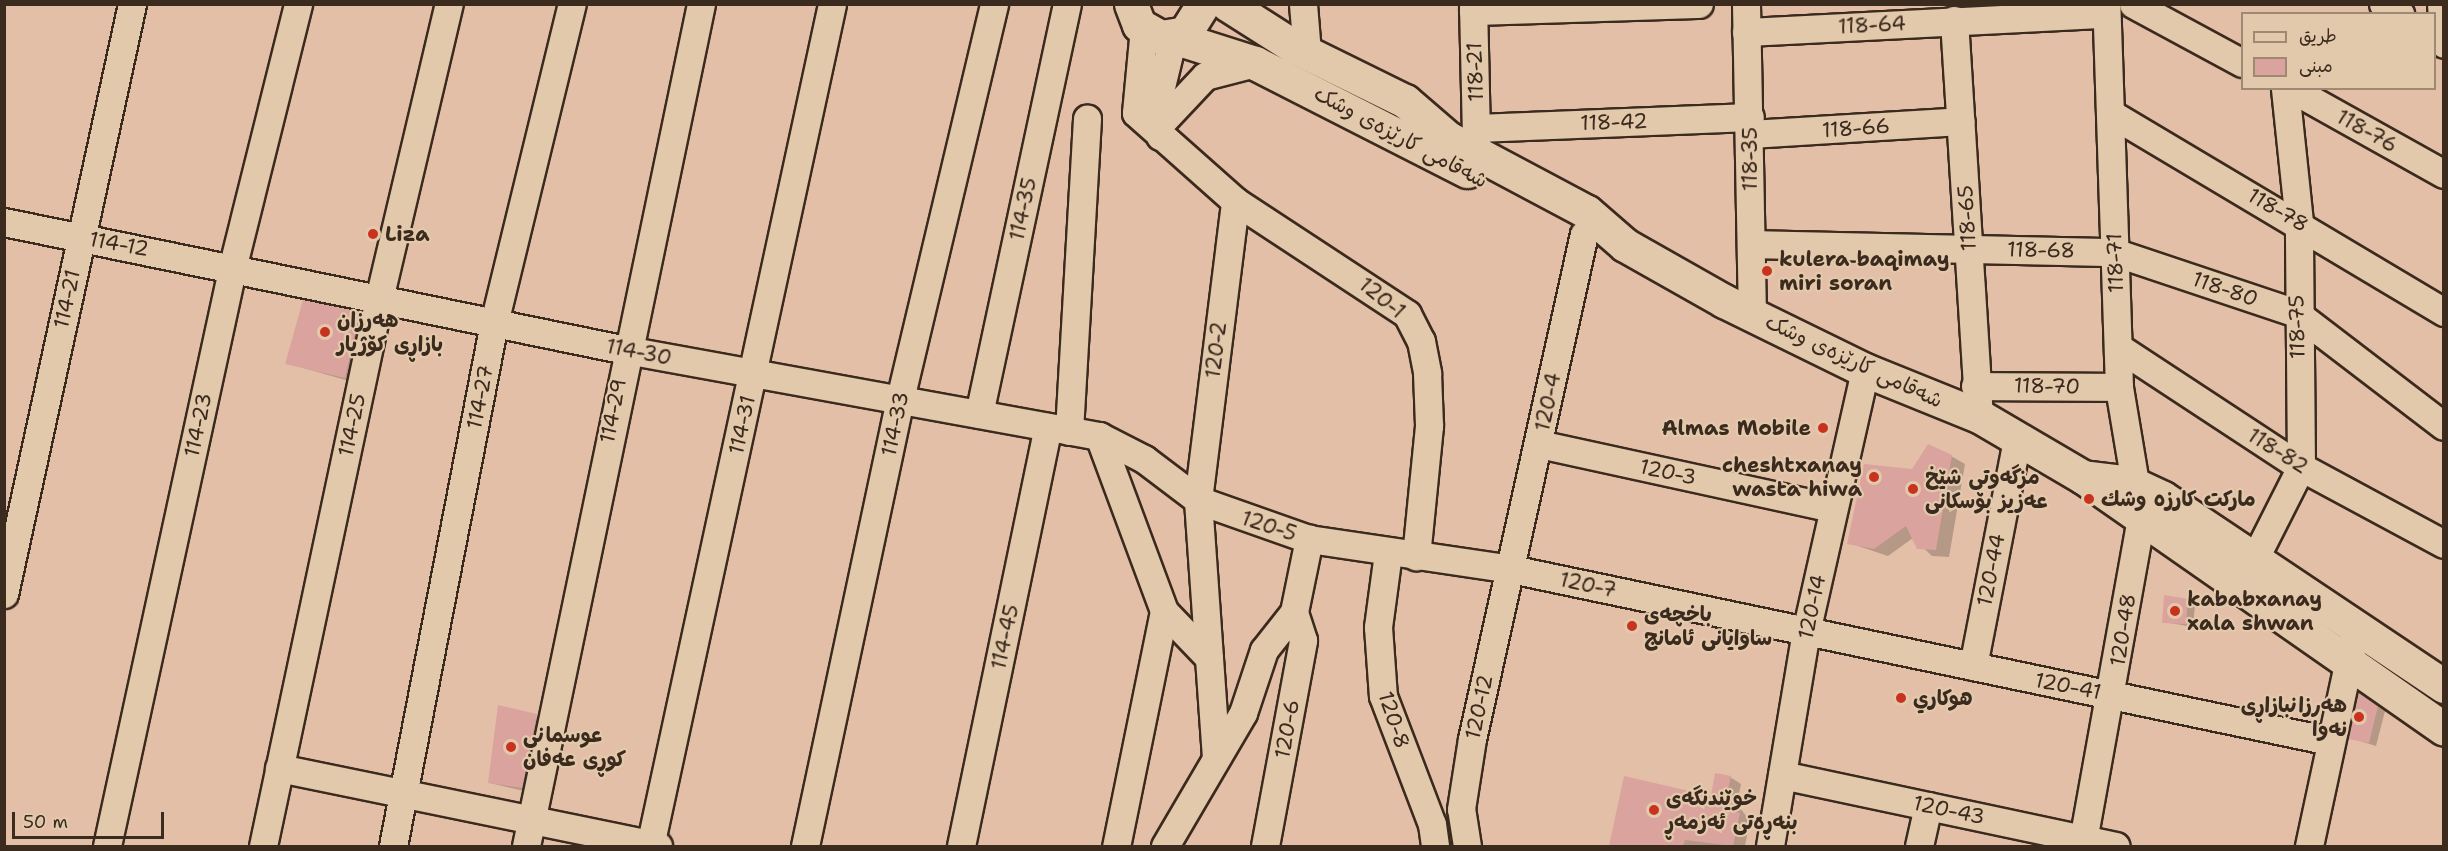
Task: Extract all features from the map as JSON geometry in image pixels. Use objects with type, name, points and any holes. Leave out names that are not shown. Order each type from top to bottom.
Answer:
[{"type":"main road","points":[[1141,18],[1194,25],[1203,4]]},
{"type":"main road","name":"شەقامی کارێزەی وشک","points":[[1227,4],[1307,53],[1406,101],[1420,131],[1584,234],[1625,245]]},
{"type":"main road","name":"شەقامی کارێزەی وشک","points":[[1141,18],[1420,131],[1448,138],[1587,212],[1625,245],[1865,370],[1977,401],[2016,439],[2083,477],[2346,664],[2444,729]]},
{"type":"main road","name":"شەقامی کارێزەی وشک","points":[[2083,477],[2131,483],[2256,556],[2444,686]]},
{"type":"street","name":"114-21","points":[[4,594],[132,4]]},
{"type":"street","name":"114-23","points":[[107,846],[233,265],[298,4]]},
{"type":"street","name":"114-25","points":[[263,846],[379,299],[449,4]]},
{"type":"street","name":"114-27","points":[[393,846],[494,323],[572,4]]},
{"type":"street","name":"114-29","points":[[526,846],[626,350],[701,4]]},
{"type":"street","name":"114-31","points":[[653,846],[832,4]]},
{"type":"street","name":"114-33","points":[[805,846],[900,399],[994,4]]},
{"type":"street","name":"114-35","points":[[978,414],[1067,4]]},
{"type":"street","points":[[1303,4],[1307,53]]},
{"type":"street","points":[[1473,8],[1699,4]]},
{"type":"street","name":"118-35","points":[[1746,4],[1752,313]]},
{"type":"street","points":[[2133,4],[2241,62]]},
{"type":"street","points":[[2383,4],[2397,12]]},
{"type":"street","points":[[2441,4],[2441,36]]},
{"type":"street","name":"118-21","points":[[1473,8],[1476,134]]},
{"type":"street","name":"118-64","points":[[1746,32],[2106,9]]},
{"type":"street","name":"118-71","points":[[2106,9],[2119,387],[2131,483],[2141,519]]},
{"type":"street","name":"120-1","points":[[1141,18],[1136,113],[1235,201],[1381,292],[1407,314],[1421,341],[1429,426],[1416,556]]},
{"type":"street","name":"118-65","points":[[1954,20],[1977,401]]},
{"type":"street","points":[[1158,132],[1205,76],[1255,63]]},
{"type":"street","name":"118-75","points":[[2256,556],[2301,467],[2296,314],[2299,222],[2285,90]]},
{"type":"street","name":"118-76","points":[[2294,90],[2444,174]]},
{"type":"street","name":"118-78","points":[[2110,113],[2299,222],[2444,312]]},
{"type":"street","name":"114-45","points":[[961,846],[1059,429],[1087,119]]},
{"type":"street","name":"118-66","points":[[1750,126],[1961,121]]},
{"type":"street","name":"118-42","points":[[1476,134],[1750,126]]},
{"type":"street","name":"120-2","points":[[1216,758],[1198,500],[1235,201]]},
{"type":"street","name":"114-12","points":[[4,222],[233,265]]},
{"type":"street","name":"120-4","points":[[1511,569],[1584,234]]},
{"type":"street","name":"118-68","points":[[1751,244],[2115,252]]},
{"type":"street","name":"118-80","points":[[2115,252],[2296,314],[2444,426]]},
{"type":"street","name":"114-30","points":[[233,265],[379,299],[626,350],[1059,429]]},
{"type":"street","name":"118-82","points":[[2118,347],[2301,467],[2444,543]]},
{"type":"street","points":[[1806,632],[1865,370]]},
{"type":"street","name":"120-14","points":[[1770,846],[1806,632],[1865,370]]},
{"type":"street","name":"118-70","points":[[1977,401],[2119,387]]},
{"type":"street","name":"120-5","points":[[1059,429],[1099,436],[1144,459],[1198,500],[1309,538],[1388,553],[1511,569]]},
{"type":"street","points":[[1099,436],[1164,611],[1209,658]]},
{"type":"street","name":"120-44","points":[[1973,666],[2016,439]]},
{"type":"street","name":"120-3","points":[[1539,444],[1833,508]]},
{"type":"street","name":"120-48","points":[[2083,843],[2113,694],[2141,519]]},
{"type":"street","points":[[1165,846],[1243,713],[1264,650],[1294,612],[1309,538]]},
{"type":"street","name":"120-8","points":[[1388,553],[1378,627],[1383,696],[1432,824],[1435,846]]},
{"type":"street","name":"120-7","points":[[1511,569],[1806,632]]},
{"type":"street","name":"120-12","points":[[1467,846],[1461,808],[1472,739],[1511,569]]},
{"type":"street","points":[[1116,846],[1164,611]]},
{"type":"street","name":"120-6","points":[[1265,846],[1303,640],[1294,612]]},
{"type":"street","points":[[2309,846],[2346,664],[2356,626]]},
{"type":"street","name":"120-41","points":[[1806,632],[2113,694],[2330,741]]},
{"type":"street","points":[[279,768],[653,846]]},
{"type":"street","name":"120-43","points":[[1782,775],[1928,806],[2083,843],[2116,846]]},
{"type":"street","points":[[1919,846],[1928,806]]},
{"type":"building","name":"ھەرزان بازاڕی کۆژیار","points":[[303,300],[360,311],[345,378],[285,364]]},
{"type":"building","name":"مزگەوتی شێخ عەزیز بۆسکانی","points":[[1928,444],[1952,455],[1936,550],[1917,549],[1906,526],[1874,549],[1847,544],[1864,464],[1912,469]]},
{"type":"building","name":"kababxanay xala shwan","points":[[2164,595],[2188,599],[2186,624],[2162,623]]},
{"type":"building","points":[[2358,692],[2378,706],[2369,743],[2348,739]]},
{"type":"building","points":[[498,705],[537,714],[522,788],[488,783]]},
{"type":"building","name":"خوێندنگەی بنەڕەتی ئەزمەڕ","points":[[1715,773],[1731,776],[1726,800],[1736,802],[1734,812],[1740,813],[1733,846],[1685,840],[1683,846],[1609,846],[1624,776],[1711,796]]},
{"type":"place","name":"Liza","points":[[373,234]]},
{"type":"place","name":"kulera baqimay miri soran","points":[[1767,271]]},
{"type":"place","name":"ھەرزان بازاڕی کۆژیار","points":[[325,332]]},
{"type":"place","name":"Almas Mobile","points":[[1823,428]]},
{"type":"place","name":"cheshtxanay wasta hiwa","points":[[1874,477]]},
{"type":"place","name":"مزگەوتی شێخ عەزیز بۆسکانی","points":[[1913,489]]},
{"type":"place","name":"ماركت كارزه وشك","points":[[2089,499]]},
{"type":"place","name":"kababxanay xala shwan","points":[[2175,611]]},
{"type":"place","name":"باخچەی ساوایانی ئامانج","points":[[1632,626]]},
{"type":"place","name":"هوكاري","points":[[1901,698]]},
{"type":"place","name":"هەرزانبازاڕی نەوا","points":[[2359,717]]},
{"type":"place","name":"عوسمانی کوڕی عەفان","points":[[511,747]]},
{"type":"place","name":"خوێندنگەی بنەڕەتی ئەزمەڕ","points":[[1654,810]]}]
